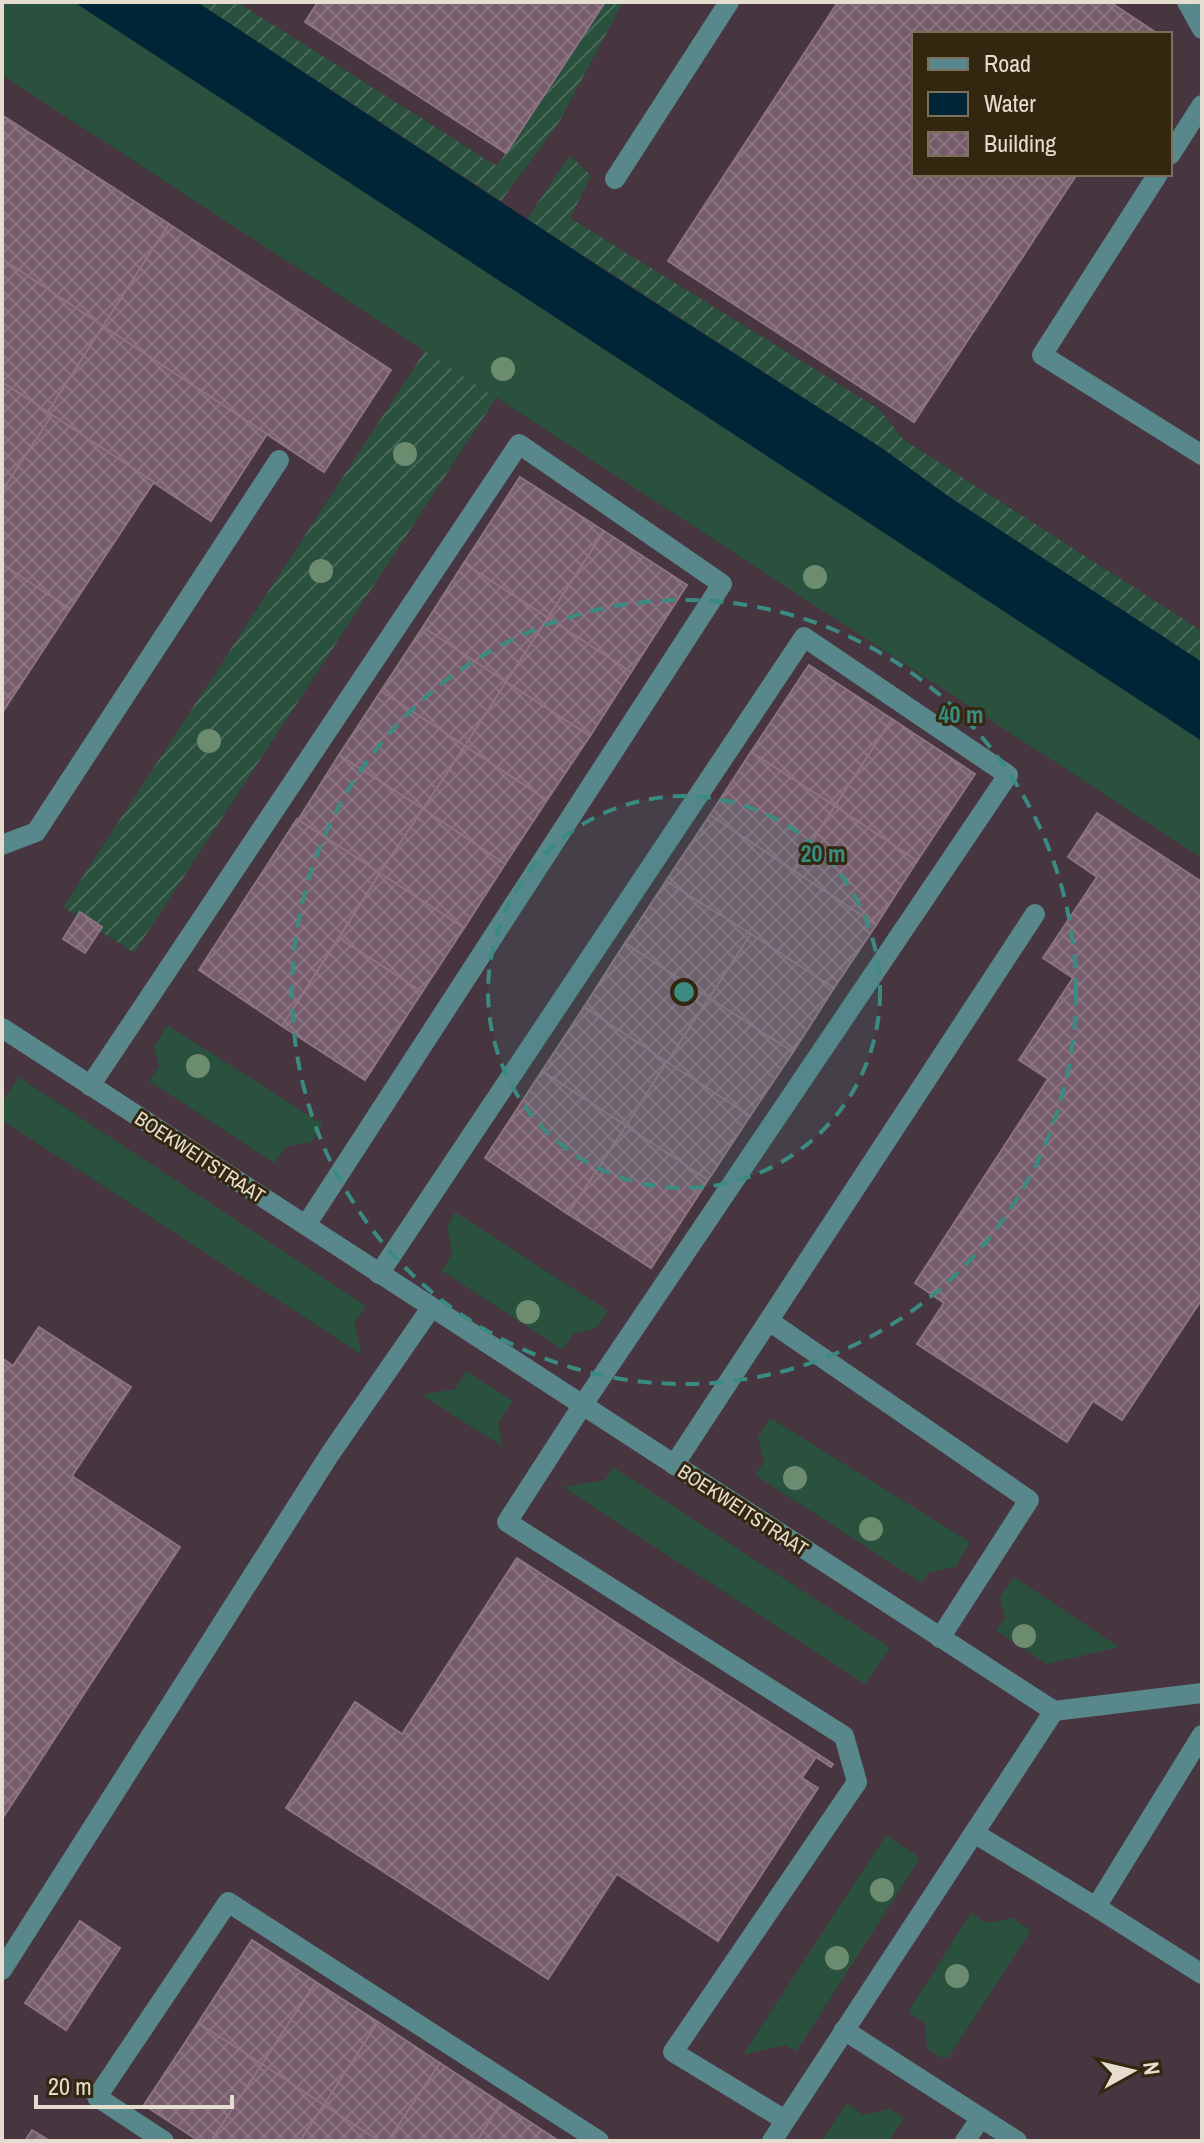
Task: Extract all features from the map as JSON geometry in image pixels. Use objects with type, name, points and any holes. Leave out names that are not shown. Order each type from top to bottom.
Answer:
[{"type":"street","points":[[615,179],[729,2]]},
{"type":"street","points":[[1187,2],[1202,29]]},
{"type":"street","points":[[1172,152],[1202,105]]},
{"type":"street","points":[[1157,176],[1042,355],[1202,455]]},
{"type":"street","points":[[90,1086],[519,444],[722,584],[306,1225]]},
{"type":"street","points":[[2,845],[36,832],[279,460]]},
{"type":"street","points":[[379,1274],[804,637],[1008,775],[507,1522],[844,1736],[857,1782],[673,2052],[785,2120]]},
{"type":"street","points":[[674,1465],[1035,914]]},
{"type":"street","name":"BOEKWEITSTRAAT","points":[[2,1028],[1054,1711]]},
{"type":"street","points":[[2,1970],[330,1454],[431,1308]]},
{"type":"street","points":[[769,1321],[1029,1500],[940,1638]]},
{"type":"street","points":[[772,2141],[1054,1711],[1202,1693]]},
{"type":"street","points":[[1096,1907],[1202,1735]]},
{"type":"street","points":[[974,1833],[1202,1974]]},
{"type":"street","points":[[164,2141],[97,2097],[228,1902],[599,2141]]},
{"type":"street","points":[[844,2030],[1017,2141]]},
{"type":"street","points":[[965,2141],[981,2118]]},
{"type":"shaded area","points":[[2,2],[1202,2],[1202,2141],[2,2141]]},
{"type":"green space","points":[[2,2],[74,2],[1202,741],[1202,858],[2,75]]},
{"type":"green space","points":[[201,2],[237,2],[497,166],[605,2],[623,2],[558,124],[501,201]]},
{"type":"green space","points":[[570,155],[591,176],[570,218],[879,409],[904,440],[1202,631],[1202,662],[948,496],[883,449],[527,219]]},
{"type":"green space","points":[[425,351],[496,398],[134,953],[63,907]]},
{"type":"green space","points":[[167,1025],[323,1124],[311,1142],[287,1146],[274,1163],[149,1081],[159,1066],[154,1048]]},
{"type":"green space","points":[[19,1077],[366,1306],[354,1323],[362,1355],[2,1120],[2,1103]]},
{"type":"green space","points":[[455,1212],[608,1311],[597,1328],[573,1334],[563,1350],[442,1271],[452,1253],[447,1227]]},
{"type":"green space","points":[[466,1371],[513,1401],[498,1423],[503,1447],[422,1395],[455,1389]]},
{"type":"green space","points":[[770,1418],[970,1542],[956,1567],[929,1572],[922,1583],[755,1475],[764,1462],[758,1437]]},
{"type":"green space","points":[[613,1467],[890,1648],[865,1684],[563,1487],[605,1480]]},
{"type":"green space","points":[[1014,1577],[1119,1647],[1047,1664],[996,1630],[1005,1619],[1000,1597]]},
{"type":"green space","points":[[886,1835],[920,1858],[796,2052],[786,2045],[745,2054],[744,2053]]},
{"type":"green space","points":[[971,1913],[987,1923],[1012,1918],[1031,1930],[949,2057],[942,2058],[927,2049],[925,2023],[908,2012]]},
{"type":"green space","points":[[847,2103],[863,2115],[889,2109],[904,2118],[889,2141],[822,2141]]},
{"type":"water","points":[[74,2],[197,2],[883,449],[948,496],[1202,662],[1202,741]]},
{"type":"building","points":[[318,2],[605,2],[506,153],[305,22]]},
{"type":"building","points":[[838,2],[1110,2],[1155,32],[912,32],[912,176],[1076,176],[914,422],[668,261]]},
{"type":"building","points":[[2,115],[169,224],[103,326],[2,259]]},
{"type":"building","points":[[169,224],[391,370],[324,472],[103,326]]},
{"type":"building","points":[[2,259],[103,326],[48,412],[2,382]]},
{"type":"building","points":[[103,326],[267,434],[211,521],[48,412]]},
{"type":"building","points":[[2,382],[52,415],[2,491]]},
{"type":"building","points":[[52,415],[154,482],[70,609],[2,564],[2,491]]},
{"type":"building","points":[[520,477],[604,531],[548,618],[464,563]]},
{"type":"building","points":[[604,531],[687,585],[631,672],[548,618]]},
{"type":"building","points":[[464,563],[548,618],[506,682],[423,627]]},
{"type":"building","points":[[2,564],[70,609],[2,713]]},
{"type":"building","points":[[548,618],[631,672],[590,736],[506,682]]},
{"type":"building","points":[[423,627],[506,682],[465,746],[381,691]]},
{"type":"building","points":[[809,665],[892,719],[835,806],[751,752]]},
{"type":"building","points":[[506,682],[590,736],[547,800],[465,746]]},
{"type":"building","points":[[381,691],[465,746],[423,809],[339,755]]},
{"type":"building","points":[[892,719],[975,774],[917,861],[835,806]]},
{"type":"building","points":[[465,746],[547,800],[505,864],[423,809]]},
{"type":"building","points":[[751,752],[835,806],[793,870],[710,815]]},
{"type":"building","points":[[339,755],[423,809],[380,873],[298,820]]},
{"type":"building","points":[[835,806],[917,861],[876,925],[793,870]]},
{"type":"building","points":[[423,809],[505,864],[464,928],[380,873]]},
{"type":"building","points":[[1097,813],[1202,882],[1202,1299],[1122,1420],[1093,1401],[1067,1442],[917,1344],[944,1303],[915,1283],[1048,1079],[1019,1060],[1073,978],[1043,958],[1097,877],[1068,857]]},
{"type":"building","points":[[710,815],[876,925],[834,988],[666,881]]},
{"type":"building","points":[[297,819],[380,873],[282,1026],[199,970]]},
{"type":"building","points":[[380,873],[464,928],[422,992],[339,938]]},
{"type":"building","points":[[666,881],[751,934],[709,998],[625,943]]},
{"type":"building","points":[[80,912],[102,927],[85,953],[63,939]]},
{"type":"building","points":[[751,934],[834,988],[793,1052],[709,998]]},
{"type":"building","points":[[339,938],[422,992],[365,1080],[282,1026]]},
{"type":"building","points":[[625,943],[709,998],[667,1062],[584,1007]]},
{"type":"building","points":[[709,998],[793,1052],[750,1116],[667,1062]]},
{"type":"building","points":[[584,1007],[667,1062],[626,1126],[542,1071]]},
{"type":"building","points":[[667,1062],[750,1116],[708,1180],[626,1126]]},
{"type":"building","points":[[542,1071],[626,1126],[568,1214],[485,1158]]},
{"type":"building","points":[[626,1126],[708,1180],[651,1268],[568,1214]]},
{"type":"building","points":[[39,1327],[131,1387],[72,1476],[180,1547],[2,1819],[2,1358],[13,1366]]},
{"type":"building","points":[[517,1558],[833,1764],[831,1767],[816,1757],[802,1778],[818,1788],[718,1941],[617,1874],[548,1979],[286,1808],[355,1702],[402,1734]]},
{"type":"building","points":[[80,1921],[120,1948],[66,2030],[25,2003]]},
{"type":"building","points":[[252,1940],[316,1982],[262,2064],[198,2023]]},
{"type":"building","points":[[316,1982],[378,2022],[324,2105],[262,2064]]},
{"type":"building","points":[[378,2022],[440,2063],[388,2141],[379,2141],[324,2105]]},
{"type":"building","points":[[198,2023],[262,2064],[211,2141],[199,2141],[144,2105]]},
{"type":"building","points":[[440,2063],[501,2103],[477,2141],[388,2141]]},
{"type":"building","points":[[262,2064],[324,2105],[300,2141],[211,2141]]},
{"type":"building","points":[[501,2103],[559,2141],[477,2141]]},
{"type":"building","points":[[324,2105],[379,2141],[300,2141]]},
{"type":"building","points":[[32,2130],[50,2141],[25,2141]]}]
